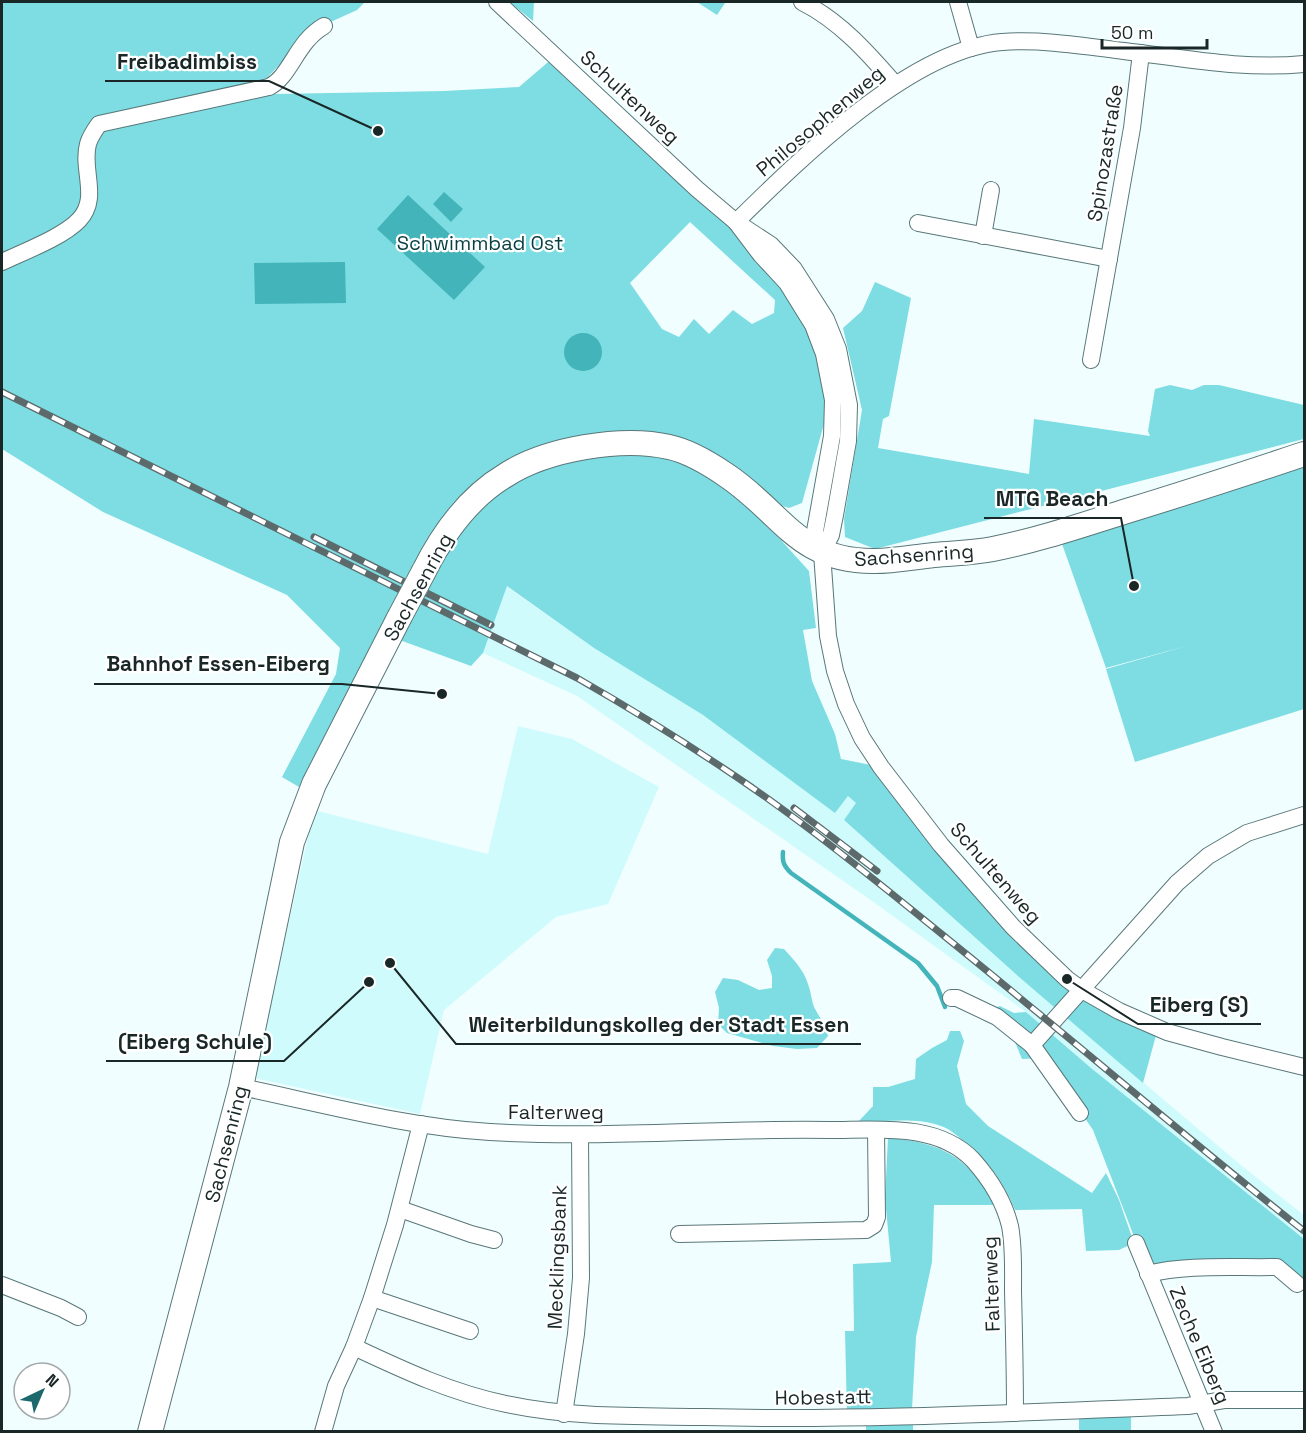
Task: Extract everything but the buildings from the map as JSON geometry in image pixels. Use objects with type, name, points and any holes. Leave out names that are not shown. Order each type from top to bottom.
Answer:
[{"type":"street","name":"Schultenweg","points":[[496,2],[697,189],[736,222],[760,255],[787,283],[813,325],[824,354],[833,400],[832,436],[816,531],[822,553],[828,636],[835,671],[846,704],[862,738],[881,767],[973,882],[1013,927],[1067,980],[1119,1011],[1167,1032],[1305,1067]]},
{"type":"street","points":[[802,2],[818,10],[860,45],[895,84]]},
{"type":"street","points":[[958,2],[971,48]]},
{"type":"street","points":[[2,262],[71,227],[84,214],[89,203],[87,146],[91,134],[99,124],[269,87],[281,77],[303,43],[324,26]]},
{"type":"street","name":"Philosophenweg","points":[[736,222],[805,157],[895,84],[971,48],[1002,42],[1048,42],[1242,65],[1305,64]]},
{"type":"street","name":"Spinozastraße","points":[[1091,360],[1132,128],[1141,53]]},
{"type":"street","points":[[983,236],[991,190]]},
{"type":"street","points":[[918,223],[1109,260]]},
{"type":"street","name":"Sachsenring","points":[[150,1431],[241,1087],[292,842],[314,784],[423,571],[440,541],[464,510],[482,493],[507,474],[545,457],[616,444],[648,443],[671,447],[725,474],[743,487],[788,530],[822,553],[849,560],[875,561],[992,549],[1058,532],[1305,454]]},
{"type":"street","points":[[1032,1045],[1178,883],[1208,856],[1247,833],[1305,815]]},
{"type":"street","points":[[951,998],[957,998],[997,1017],[1032,1045],[1080,1113]]},
{"type":"street","name":"Falterweg","points":[[241,1087],[420,1124],[486,1132],[580,1136],[740,1130],[903,1130],[926,1135],[955,1146],[971,1158],[994,1187],[1010,1225],[1016,1413]]},
{"type":"street","points":[[325,1431],[336,1386],[354,1347],[372,1298],[400,1209],[420,1124]]},
{"type":"street","points":[[679,1234],[866,1230],[874,1225],[877,1216],[876,1130]]},
{"type":"street","name":"Mecklingsbank","points":[[564,1414],[576,1334],[581,1278],[580,1136]]},
{"type":"street","points":[[400,1209],[494,1240]]},
{"type":"street","name":"Zeche Eiberg","points":[[1136,1243],[1214,1431]]},
{"type":"street","name":"Zeche Eiberg","points":[[1148,1275],[1161,1270],[1277,1267],[1297,1284]]},
{"type":"street","points":[[2,1285],[78,1317]]},
{"type":"street","points":[[372,1298],[470,1331]]},
{"type":"street","name":"Hobestatt","points":[[354,1347],[422,1379],[465,1393],[504,1404],[564,1414],[808,1419],[1188,1406],[1224,1400],[1305,1400]]},
{"type":"shaded area","points":[[444,192],[463,209],[451,222],[433,204]]},
{"type":"shaded area","points":[[408,195],[485,267],[454,300],[377,229]]},
{"type":"shaded area","points":[[345,262],[346,303],[255,304],[254,263]]},
{"type":"shaded area","points":[[583,333],[590,334],[596,339],[601,345],[601,359],[596,365],[590,370],[583,371],[576,370],[570,365],[565,359],[564,352],[565,345],[570,339],[576,334]]},
{"type":"shaded area","points":[[506,586],[594,648],[703,715],[835,812],[848,796],[857,803],[844,820],[1019,977],[1242,1166],[1304,1215],[1304,1239],[1091,1068],[1026,1012],[872,901],[577,696],[483,653]]},
{"type":"shaded area","points":[[518,726],[572,739],[659,787],[608,904],[556,917],[444,1010],[420,1114],[254,1078],[314,810],[488,854]]},
{"type":"green space","name":"Schwimmbad Ost","points":[[2,2],[365,2],[357,10],[313,30],[259,86],[275,94],[444,91],[519,87],[554,57],[696,189],[797,299],[832,395],[802,503],[789,508],[779,505],[764,524],[809,571],[816,628],[803,630],[812,681],[835,734],[841,759],[881,767],[1041,954],[1158,1028],[1143,1083],[1019,977],[844,820],[856,803],[848,796],[835,813],[703,715],[594,648],[507,586],[483,653],[471,666],[383,634],[299,787],[282,777],[336,674],[340,648],[287,595],[103,512],[2,449]],"holes":[[[690,222],[775,300],[774,313],[752,324],[733,310],[709,334],[694,319],[679,337],[662,329],[630,283]]]},
{"type":"green space","points":[[509,2],[534,2],[533,21]]},
{"type":"green space","points":[[697,2],[723,2],[725,3],[717,15]]},
{"type":"green space","points":[[875,282],[911,298],[889,416],[883,419],[878,448],[1029,474],[1034,419],[1150,436],[1148,431],[1155,389],[1170,385],[1192,390],[1204,385],[1219,385],[1304,405],[1304,439],[875,549],[845,537],[844,519],[862,410],[843,328],[862,311]]},
{"type":"green space","points":[[1304,464],[1304,709],[1135,762],[1106,669],[1190,645],[1106,668],[1061,541],[1221,494]]},
{"type":"green space","points":[[775,948],[784,949],[804,974],[814,1007],[828,1036],[817,1048],[797,1049],[773,1046],[727,1033],[718,1024],[719,1008],[715,992],[723,978],[738,980],[759,990],[772,988],[772,976],[767,960]]},
{"type":"green space","points":[[1000,1006],[1014,1013],[1026,1012],[1091,1068],[1304,1239],[1304,1280],[1277,1260],[1145,1265],[1093,1130],[1044,1058],[1022,1059],[1015,1042],[988,1020],[991,1009]]},
{"type":"green space","points":[[950,1031],[960,1031],[964,1041],[957,1066],[966,1104],[988,1126],[1092,1193],[1106,1173],[1119,1200],[1134,1243],[1119,1250],[1086,1251],[1082,1209],[1015,1210],[999,1179],[986,1162],[944,1127],[911,1121],[858,1122],[873,1106],[873,1087],[888,1087],[915,1079],[916,1059],[947,1040]]},
{"type":"green space","points":[[888,1138],[923,1143],[952,1155],[975,1175],[995,1205],[934,1205],[932,1262],[916,1337],[912,1409],[847,1414],[845,1331],[854,1331],[853,1264],[891,1262],[885,1198]]},
{"type":"green space","points":[[1079,1415],[1131,1415],[1131,1431],[1079,1431]]},
{"type":"green space","points":[[913,1423],[913,1431],[866,1431],[866,1424]]},
{"type":"waterway","points":[[783,852],[784,864],[791,873],[918,963],[937,986],[945,1007]]},
{"type":"railway","points":[[2,392],[577,678],[701,753],[794,818],[872,878],[1304,1231]]},
{"type":"railway","points":[[314,537],[491,625]]},
{"type":"railway","points":[[794,808],[877,871]]},
{"type":"place","name":"Freibadimbiss","points":[[378,131]]},
{"type":"place","name":"MTG Beach","points":[[1134,586]]},
{"type":"place","name":"Bahnhof Essen-Eiberg","points":[[442,694]]},
{"type":"place","name":"Weiterbildungskolleg der Stadt Essen","points":[[390,963]]},
{"type":"place","name":"Eiberg (S)","points":[[1067,979]]},
{"type":"place","name":"(Eiberg Schule)","points":[[369,982]]}]
